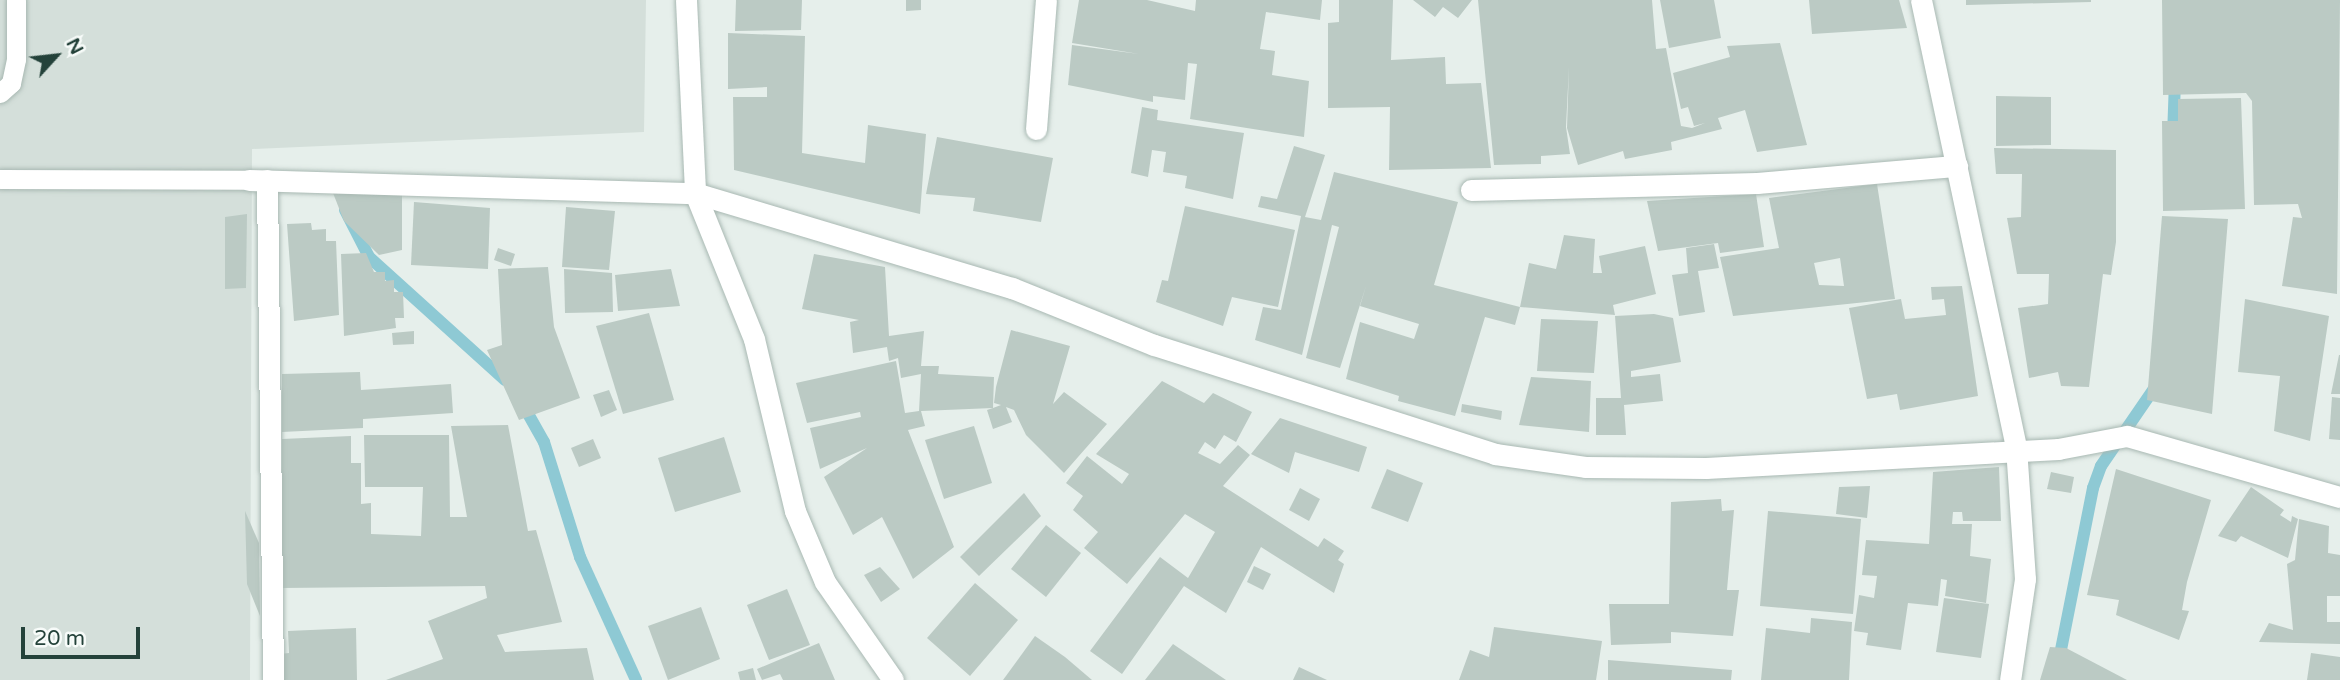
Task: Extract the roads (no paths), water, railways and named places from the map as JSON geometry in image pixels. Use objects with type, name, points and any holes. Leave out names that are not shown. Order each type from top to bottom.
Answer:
[{"type":"street","points":[[687,0],[695,193],[754,339],[795,511],[825,582],[893,680]]},
{"type":"street","points":[[1036,129],[1046,0]]},
{"type":"street","points":[[1922,0],[2016,447],[2025,579],[2010,680]]},
{"type":"street","points":[[1471,190],[1757,183],[1956,166]]},
{"type":"street","points":[[273,680],[258,180],[695,193],[1012,288],[1154,345],[1494,454],[1586,467],[1706,468],[2016,447],[2058,449],[2127,436],[2340,497]]},
{"type":"lane","points":[[0,93],[11,83],[16,59],[16,0]]},
{"type":"lane","points":[[0,179],[258,180]]},
{"type":"waterway","points":[[2173,136],[2175,81]]},
{"type":"waterway","points":[[345,210],[369,257],[505,380]]},
{"type":"waterway","points":[[2055,680],[2093,488],[2101,466],[2155,387]]},
{"type":"waterway","points":[[522,403],[544,442],[580,557],[636,680]]}]
